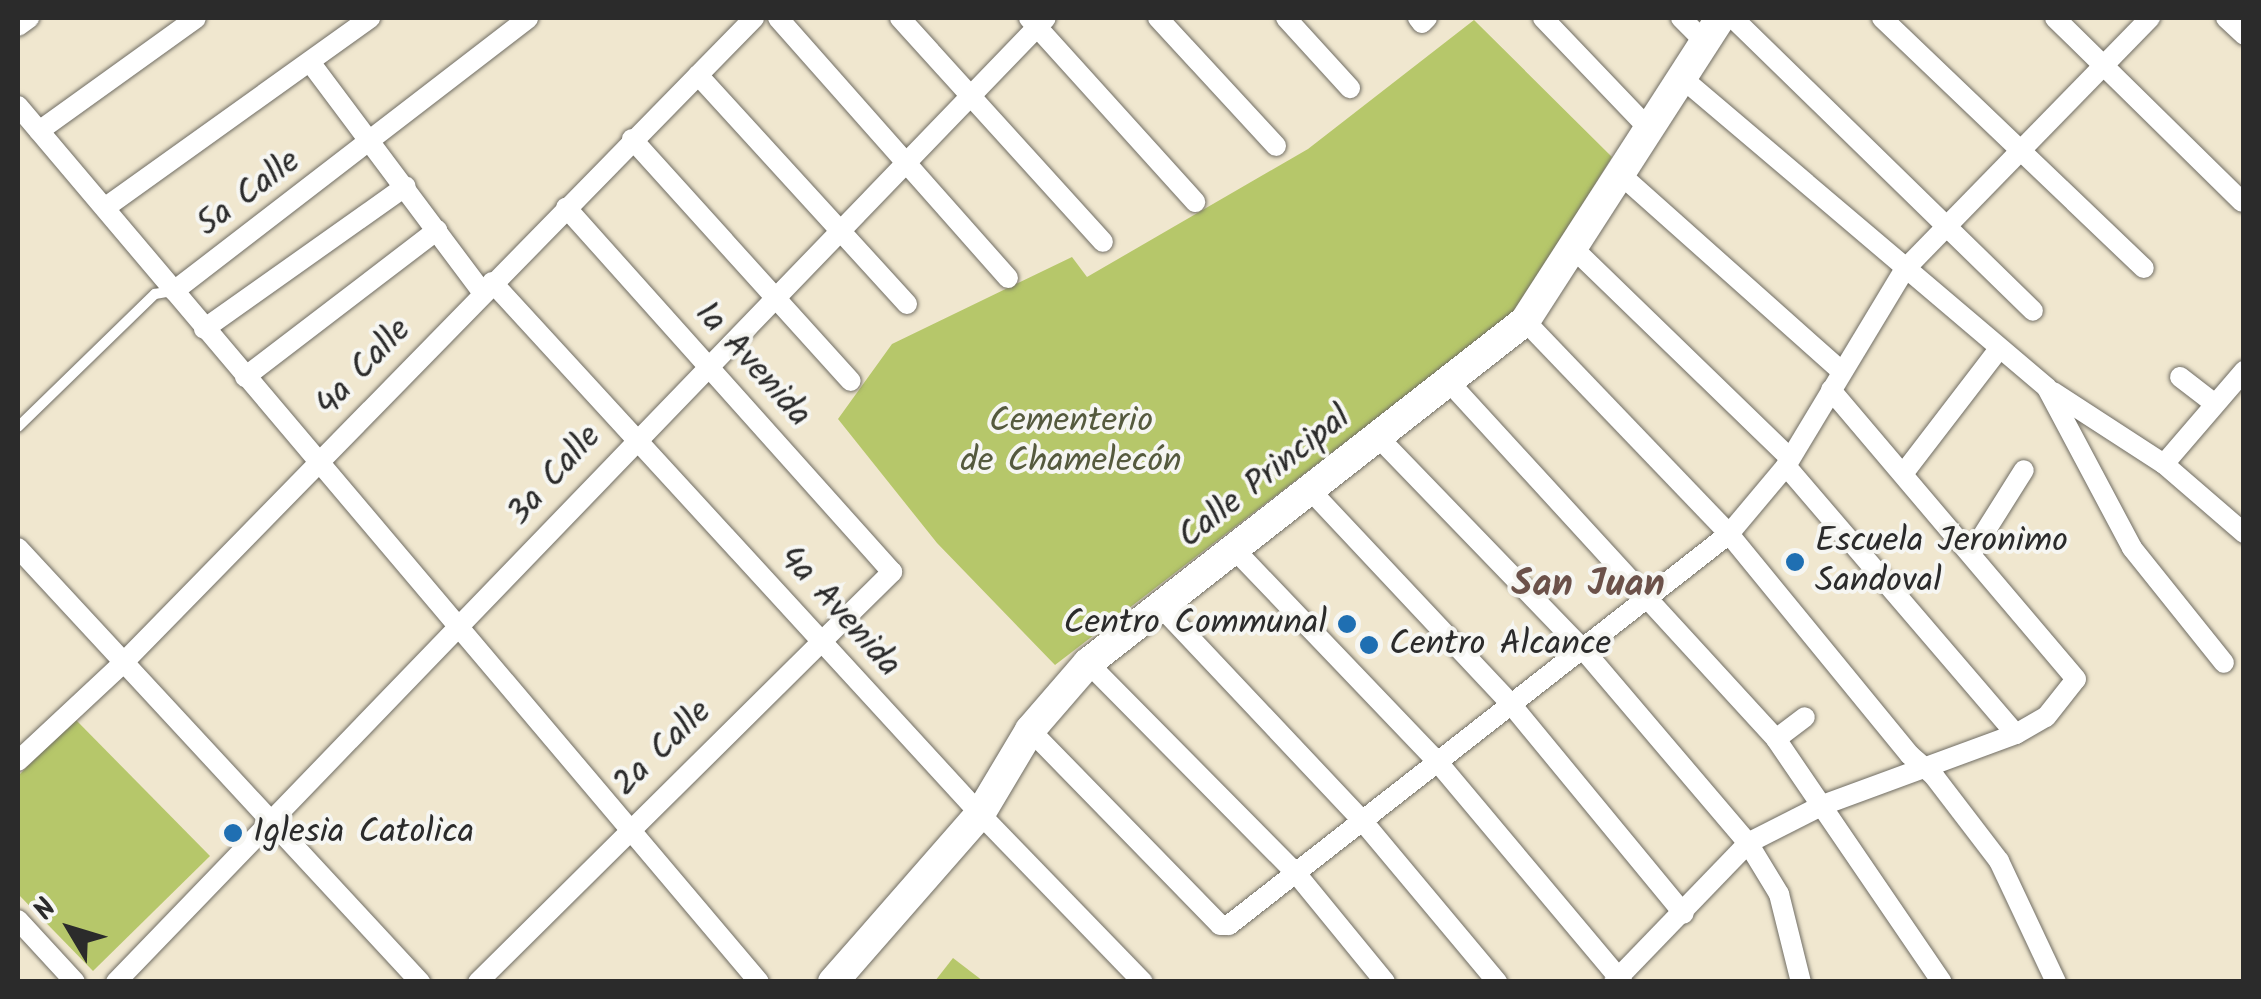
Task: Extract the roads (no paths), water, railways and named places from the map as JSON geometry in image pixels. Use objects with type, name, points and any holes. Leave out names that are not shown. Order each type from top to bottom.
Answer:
[{"type":"street","points":[[18,26],[29,18]]},
{"type":"street","points":[[38,131],[196,18]]},
{"type":"street","points":[[106,207],[370,18]]},
{"type":"street","name":"5a Calle","points":[[174,291],[528,18]]},
{"type":"street","name":"4a Calle","points":[[18,761],[124,662],[754,18]]},
{"type":"street","points":[[778,18],[1008,278]]},
{"type":"street","points":[[900,18],[1103,242]]},
{"type":"street","points":[[1158,18],[1276,146]]},
{"type":"street","points":[[1286,18],[1350,88]]},
{"type":"street","points":[[1543,18],[1649,129]]},
{"type":"street","points":[[1681,18],[1712,29]]},
{"type":"street","points":[[1733,18],[2033,311]]},
{"type":"street","points":[[1882,18],[2144,268]]},
{"type":"street","points":[[2055,18],[2242,202]]},
{"type":"street","points":[[1030,730],[1220,925],[1295,872],[1730,534],[1788,462],[1904,269],[2150,18]]},
{"type":"street","points":[[2226,18],[2244,34]]},
{"type":"street","points":[[1037,21],[1195,202]]},
{"type":"street","name":"3a Calle","points":[[116,982],[459,628],[837,226],[971,95],[1037,21]]},
{"type":"street","name":"Calle Principal","points":[[834,982],[980,814],[1030,730],[1088,663],[1236,551],[1525,321],[1712,29]]},
{"type":"street","name":"4a Avenida","points":[[310,62],[437,230],[487,287],[638,434],[821,642],[1143,982]]},
{"type":"street","points":[[698,74],[907,304]]},
{"type":"street","points":[[1682,78],[2046,388],[2164,464],[2244,533]]},
{"type":"street","points":[[18,106],[106,207],[316,465],[759,982]]},
{"type":"street","points":[[632,139],[851,381]]},
{"type":"street","points":[[1236,551],[1436,760],[1618,980],[1748,842],[1823,804],[2016,734],[2046,717],[2076,679],[1904,474],[1836,381],[1620,174]]},
{"type":"street","points":[[204,329],[406,186]]},
{"type":"street","name":"1a Avenida","points":[[566,208],[890,565]]},
{"type":"street","points":[[245,376],[437,230]]},
{"type":"street","points":[[1573,248],[1788,462],[2016,734]]},
{"type":"street","points":[[1525,321],[1730,534],[1999,861],[2056,982]]},
{"type":"street","points":[[1904,474],[1999,349]]},
{"type":"street","points":[[2164,464],[2244,371]]},
{"type":"street","points":[[2180,377],[2214,404]]},
{"type":"street","points":[[1449,382],[1650,596],[1776,739],[1942,982]]},
{"type":"street","points":[[2046,388],[2132,548],[2224,663]]},
{"type":"street","points":[[1378,437],[1582,648],[1748,842],[1779,894],[1801,982]]},
{"type":"street","points":[[1972,554],[2024,470]]},
{"type":"street","points":[[1311,491],[1510,704],[1684,914]]},
{"type":"street","points":[[18,548],[269,824],[420,982]]},
{"type":"street","name":"2a Calle","points":[[478,982],[629,827],[889,578],[890,565]]},
{"type":"street","points":[[1161,607],[1360,818],[1497,982]]},
{"type":"street","points":[[1088,663],[1295,872],[1385,982]]},
{"type":"street","points":[[1776,739],[1805,717]]},
{"type":"street","points":[[18,920],[74,982]]},
{"type":"lane","name":"5a Calle","points":[[18,427],[155,294],[174,291]]},
{"type":"place","name":"Escuela Jeronimo Sandoval","points":[[1795,562]]},
{"type":"place","name":"Centro Communal","points":[[1347,624]]},
{"type":"place","name":"Centro Alcance","points":[[1369,645]]},
{"type":"place","name":"Iglesia Catolica","points":[[233,833]]},
{"type":"district","name":"San Juan","points":[[1588,586]]},
{"type":"park label","name":"Cementerio de Chamelecón","points":[[1071,442]]}]
